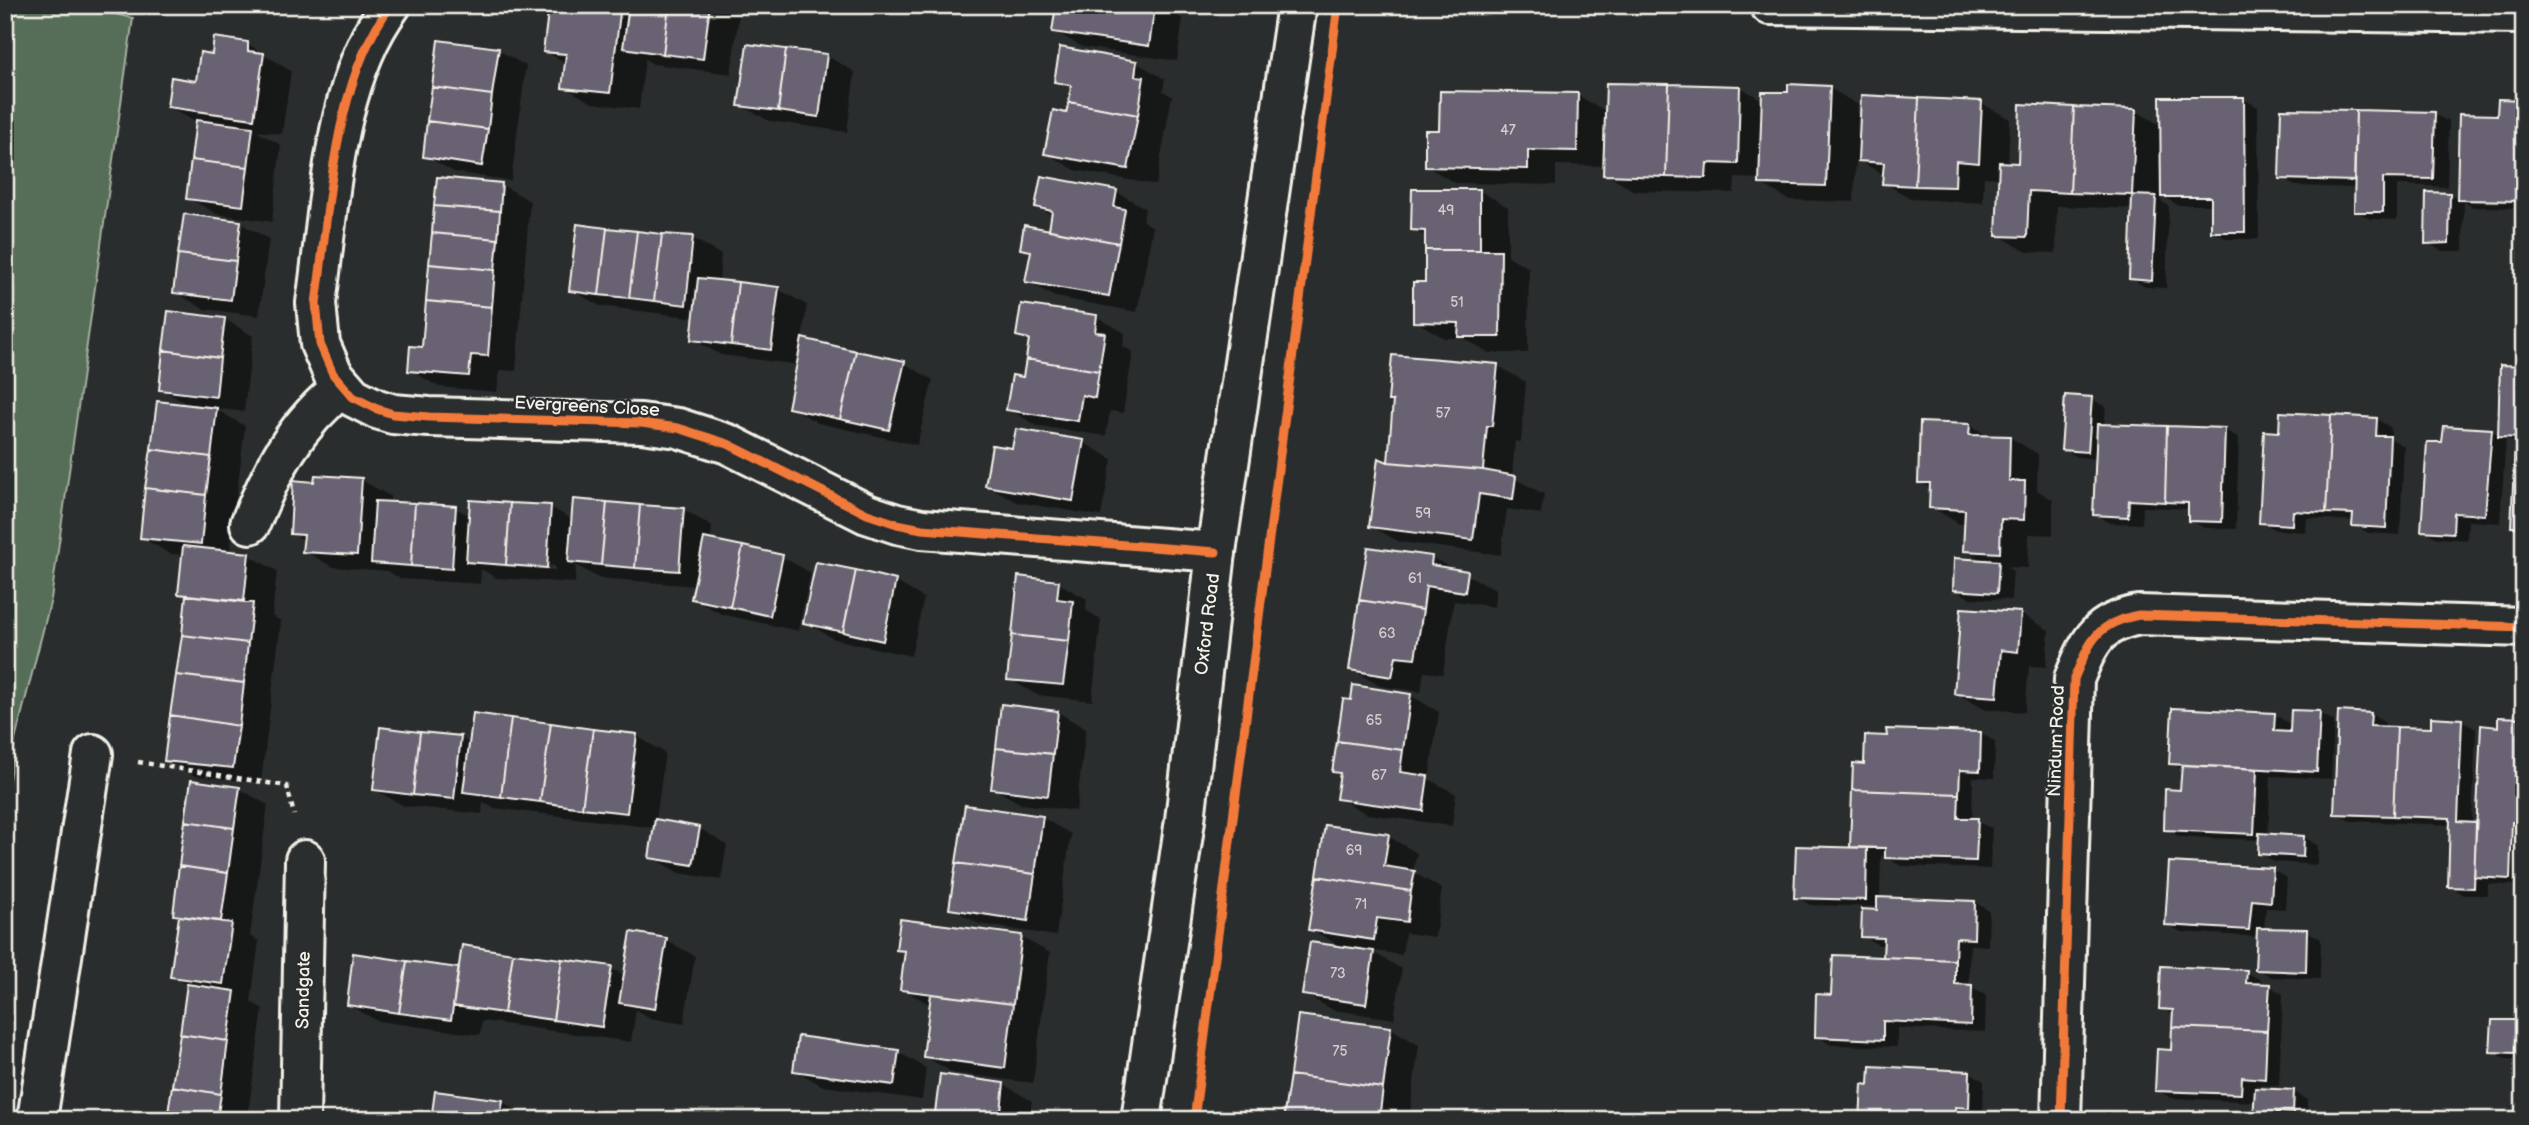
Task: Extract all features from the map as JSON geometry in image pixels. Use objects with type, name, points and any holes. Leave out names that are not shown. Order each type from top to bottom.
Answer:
[{"type":"street","name":"Evergreens Close","points":[[391,5],[365,48],[342,124],[316,303],[320,344],[325,361],[342,387],[364,404],[393,415],[641,423],[678,428],[728,444],[867,514],[922,530],[1216,552]]},
{"type":"street","name":"Oxford Road","points":[[1141,1120],[1185,820],[1216,552],[1297,5]]},
{"type":"street","points":[[1770,5],[2146,7],[2524,14]]},
{"type":"street","points":[[250,524],[272,472],[301,425],[342,387]]},
{"type":"street","name":"Nindum Road","points":[[2061,1120],[2074,679],[2098,634],[2115,620],[2139,615],[2524,627]]},
{"type":"street","points":[[37,1120],[93,754]]},
{"type":"street","name":"Sandgate","points":[[300,1120],[305,860]]},
{"type":"path","points":[[93,754],[287,786],[305,860]]},
{"type":"green space","points":[[5,5],[106,5],[106,12],[133,18],[51,599],[15,740],[5,806]]},
{"type":"building","points":[[549,5],[621,5],[610,93],[562,88],[566,54],[543,52]]},
{"type":"building","points":[[629,5],[669,5],[663,54],[623,48]]},
{"type":"building","points":[[669,5],[710,5],[703,59],[663,54]]},
{"type":"building","points":[[1056,5],[1155,5],[1149,46],[1052,32]]},
{"type":"building","points":[[214,37],[248,42],[248,51],[264,53],[254,119],[167,107],[171,77],[196,81],[200,52],[212,54]]},
{"type":"building","points":[[438,40],[499,48],[492,95],[432,87]]},
{"type":"building","points":[[747,44],[786,49],[778,111],[738,106]]},
{"type":"building","points":[[1060,47],[1137,61],[1135,76],[1144,77],[1138,115],[1069,102],[1071,85],[1054,82]]},
{"type":"building","points":[[786,49],[827,54],[819,117],[778,111]]},
{"type":"building","points":[[1606,83],[1669,84],[1666,177],[1603,175]]},
{"type":"building","points":[[1669,84],[1740,86],[1738,164],[1707,163],[1706,178],[1666,177]]},
{"type":"building","points":[[1788,84],[1830,86],[1826,186],[1759,184],[1762,92],[1788,92]]},
{"type":"building","points":[[432,87],[492,95],[488,129],[427,121]]},
{"type":"building","points":[[1440,91],[1578,93],[1577,151],[1528,150],[1528,169],[1425,167],[1425,130],[1439,130]]},
{"type":"building","points":[[1861,95],[1919,98],[1915,186],[1882,184],[1884,163],[1858,161]]},
{"type":"building","points":[[2160,97],[2244,97],[2245,232],[2211,232],[2211,197],[2161,197]]},
{"type":"building","points":[[1919,98],[1982,101],[1979,163],[1956,161],[1955,187],[1915,186]]},
{"type":"building","points":[[2498,99],[2524,100],[2524,201],[2457,200],[2459,114],[2497,115]]},
{"type":"building","points":[[1069,102],[1138,115],[1128,169],[1044,154],[1053,110],[1066,113]]},
{"type":"building","points":[[2020,104],[2074,107],[2070,193],[2029,191],[2027,237],[1996,236],[1999,162],[2018,163]]},
{"type":"building","points":[[2074,107],[2136,109],[2132,195],[2070,193]]},
{"type":"building","points":[[2281,109],[2356,110],[2354,181],[2279,179]]},
{"type":"building","points":[[2356,110],[2435,112],[2433,179],[2383,178],[2383,212],[2354,212]]},
{"type":"building","points":[[196,120],[253,127],[248,167],[191,160]]},
{"type":"building","points":[[427,121],[488,129],[482,166],[423,157]]},
{"type":"building","points":[[191,160],[248,167],[243,206],[186,199]]},
{"type":"building","points":[[1041,176],[1117,190],[1114,207],[1125,209],[1119,243],[1049,230],[1052,211],[1035,207]]},
{"type":"building","points":[[437,177],[502,183],[500,211],[434,206]]},
{"type":"building","points":[[1412,189],[1480,189],[1480,250],[1425,250],[1425,231],[1411,230]]},
{"type":"building","points":[[2426,192],[2450,193],[2449,243],[2425,244]]},
{"type":"building","points":[[2132,195],[2156,196],[2152,281],[2129,279]]},
{"type":"building","points":[[434,206],[500,211],[498,239],[432,233]]},
{"type":"building","points":[[184,214],[241,221],[236,261],[178,254]]},
{"type":"building","points":[[577,224],[607,228],[599,295],[569,291]]},
{"type":"building","points":[[1024,225],[1119,243],[1109,296],[1025,282],[1031,251],[1020,249]]},
{"type":"building","points":[[607,228],[637,231],[629,298],[599,295]]},
{"type":"building","points":[[2520,228],[2524,228],[2524,278],[2521,278]]},
{"type":"building","points":[[637,231],[662,234],[654,301],[629,298]]},
{"type":"building","points":[[432,233],[498,239],[495,270],[429,264]]},
{"type":"building","points":[[662,234],[693,236],[686,305],[654,301]]},
{"type":"building","points":[[1425,250],[1501,250],[1500,337],[1458,337],[1459,323],[1413,322],[1413,282],[1425,282]]},
{"type":"building","points":[[178,254],[236,261],[231,300],[173,293]]},
{"type":"building","points":[[429,264],[495,270],[492,307],[426,301]]},
{"type":"building","points":[[698,278],[738,282],[731,345],[691,340]]},
{"type":"building","points":[[738,282],[779,287],[771,350],[731,345]]},
{"type":"building","points":[[426,301],[492,307],[488,356],[471,355],[469,376],[408,371],[410,346],[422,347]]},
{"type":"building","points":[[1021,304],[1097,315],[1095,332],[1105,333],[1099,371],[1026,359],[1029,339],[1016,336]]},
{"type":"building","points":[[168,311],[225,318],[220,358],[163,350]]},
{"type":"building","points":[[802,338],[856,351],[840,419],[788,408]]},
{"type":"building","points":[[163,350],[220,358],[216,397],[159,390]]},
{"type":"building","points":[[856,351],[905,361],[889,430],[840,419]]},
{"type":"building","points":[[1392,355],[1498,364],[1492,426],[1487,426],[1483,470],[1388,462],[1393,401],[1388,401]]},
{"type":"building","points":[[1026,359],[1099,371],[1095,398],[1082,395],[1078,421],[1006,410],[1012,375],[1023,377]]},
{"type":"building","points":[[2500,365],[2524,366],[2524,438],[2498,437]]},
{"type":"building","points":[[2065,395],[2092,397],[2088,452],[2061,450]]},
{"type":"building","points":[[157,401],[217,408],[211,457],[151,449]]},
{"type":"building","points":[[2280,412],[2331,415],[2326,513],[2293,511],[2292,525],[2259,523],[2264,431],[2279,432]]},
{"type":"building","points":[[2331,415],[2377,418],[2376,436],[2390,436],[2386,528],[2352,526],[2353,514],[2326,513]]},
{"type":"building","points":[[1920,422],[1970,424],[1969,435],[2010,436],[2009,481],[2025,481],[2024,520],[2001,519],[2000,553],[1963,551],[1965,510],[1929,508],[1930,483],[1918,483]]},
{"type":"building","points":[[2097,424],[2167,426],[2165,502],[2129,500],[2128,517],[2093,515]]},
{"type":"building","points":[[2167,426],[2225,428],[2222,522],[2188,521],[2188,503],[2165,502]]},
{"type":"building","points":[[2444,426],[2492,429],[2485,515],[2454,513],[2453,533],[2421,531],[2427,442],[2442,442]]},
{"type":"building","points":[[1016,429],[1084,440],[1073,501],[985,486],[992,445],[1012,448]]},
{"type":"building","points":[[2515,444],[2524,444],[2524,527],[2511,527]]},
{"type":"building","points":[[151,449],[211,457],[206,495],[145,488]]},
{"type":"building","points":[[1378,458],[1388,462],[1483,470],[1516,476],[1513,499],[1479,494],[1473,540],[1369,527]]},
{"type":"building","points":[[315,475],[362,478],[357,555],[302,552],[304,535],[290,534],[293,480],[314,482]]},
{"type":"building","points":[[145,488],[206,495],[201,544],[140,538]]},
{"type":"building","points":[[573,499],[607,502],[601,565],[568,562]]},
{"type":"building","points":[[470,500],[510,503],[506,565],[466,562]]},
{"type":"building","points":[[375,501],[415,503],[411,566],[371,563]]},
{"type":"building","points":[[607,502],[640,505],[635,568],[601,565]]},
{"type":"building","points":[[415,503],[456,506],[452,569],[411,566]]},
{"type":"building","points":[[510,503],[551,505],[547,568],[506,565]]},
{"type":"building","points":[[640,505],[684,508],[679,571],[635,568]]},
{"type":"building","points":[[704,538],[743,546],[730,607],[691,599]]},
{"type":"building","points":[[183,546],[249,553],[244,601],[178,594]]},
{"type":"building","points":[[743,546],[783,555],[770,616],[730,607]]},
{"type":"building","points":[[1368,547],[1432,556],[1431,565],[1468,571],[1465,592],[1426,586],[1423,610],[1359,600]]},
{"type":"building","points":[[1954,558],[1999,561],[1997,593],[1953,590]]},
{"type":"building","points":[[816,562],[856,570],[843,632],[803,623]]},
{"type":"building","points":[[856,570],[896,580],[883,641],[843,632]]},
{"type":"building","points":[[1018,576],[1059,581],[1057,599],[1073,601],[1069,641],[1012,635]]},
{"type":"building","points":[[186,595],[253,603],[248,643],[182,635]]},
{"type":"building","points":[[1359,600],[1423,610],[1415,658],[1396,656],[1392,677],[1349,670]]},
{"type":"building","points":[[1961,608],[2021,612],[2018,652],[2001,650],[1997,697],[1954,694]]},
{"type":"building","points":[[182,635],[248,643],[244,683],[176,675]]},
{"type":"building","points":[[1012,635],[1069,641],[1063,685],[1007,680]]},
{"type":"building","points":[[176,675],[244,683],[239,726],[170,715]]},
{"type":"building","points":[[1353,685],[1411,694],[1403,750],[1337,741],[1343,699],[1351,700]]},
{"type":"building","points":[[1001,704],[1058,711],[1053,754],[996,748]]},
{"type":"building","points":[[2172,708],[2275,713],[2274,731],[2290,732],[2291,710],[2320,711],[2317,772],[2169,764]]},
{"type":"building","points":[[2338,711],[2371,713],[2370,726],[2397,727],[2393,816],[2334,814]]},
{"type":"building","points":[[473,713],[511,718],[501,797],[463,792]]},
{"type":"building","points":[[170,715],[239,726],[233,768],[164,761]]},
{"type":"building","points":[[2431,717],[2462,719],[2458,821],[2476,822],[2474,888],[2448,887],[2450,818],[2393,816],[2397,727],[2431,728]]},
{"type":"building","points":[[2498,717],[2524,718],[2524,823],[2512,822],[2510,879],[2474,877],[2481,725],[2498,727]]},
{"type":"building","points":[[511,718],[551,723],[540,802],[501,797]]},
{"type":"building","points":[[551,723],[593,729],[582,808],[540,802]]},
{"type":"building","points":[[380,727],[420,732],[413,795],[373,790]]},
{"type":"building","points":[[593,729],[637,734],[627,813],[582,808]]},
{"type":"building","points":[[1886,729],[1981,732],[1980,771],[1960,770],[1959,794],[1852,790],[1853,763],[1864,764],[1865,735],[1887,736]]},
{"type":"building","points":[[420,732],[461,736],[454,799],[413,795]]},
{"type":"building","points":[[1337,741],[1403,750],[1400,772],[1428,776],[1423,811],[1336,799],[1340,773],[1332,772]]},
{"type":"building","points":[[996,748],[1053,754],[1048,796],[991,789]]},
{"type":"building","points":[[2182,765],[2257,769],[2254,834],[2164,830],[2165,789],[2180,790]]},
{"type":"building","points":[[191,780],[240,787],[234,828],[185,821]]},
{"type":"building","points":[[1852,790],[1959,794],[1958,818],[1978,818],[1976,861],[1885,858],[1885,848],[1850,847]]},
{"type":"building","points":[[965,805],[1043,816],[1035,874],[956,863]]},
{"type":"building","points":[[655,819],[700,827],[693,865],[649,858]]},
{"type":"building","points":[[185,821],[234,828],[228,873],[179,866]]},
{"type":"building","points":[[1325,825],[1389,834],[1384,866],[1415,871],[1411,891],[1317,876]]},
{"type":"building","points":[[2259,833],[2304,836],[2303,857],[2258,854]]},
{"type":"building","points":[[1796,846],[1867,848],[1866,900],[1794,898]]},
{"type":"building","points":[[2169,862],[2273,868],[2271,902],[2252,900],[2249,930],[2165,925]]},
{"type":"building","points":[[956,863],[1035,874],[1028,921],[949,909]]},
{"type":"building","points":[[179,866],[228,873],[221,921],[173,915]]},
{"type":"building","points":[[1317,876],[1411,891],[1407,922],[1377,918],[1374,940],[1308,930]]},
{"type":"building","points":[[1877,897],[1975,901],[1974,939],[1956,938],[1955,960],[1883,957],[1884,938],[1861,937],[1862,909],[1877,910]]},
{"type":"building","points":[[179,916],[232,923],[223,984],[170,977]]},
{"type":"building","points":[[900,919],[1022,935],[1013,1004],[900,990],[905,951],[896,950]]},
{"type":"building","points":[[2257,928],[2307,929],[2306,972],[2255,970]]},
{"type":"building","points":[[631,932],[667,938],[655,1009],[619,1003]]},
{"type":"building","points":[[1310,942],[1374,951],[1366,1004],[1302,995]]},
{"type":"building","points":[[462,945],[513,953],[504,1013],[453,1006]]},
{"type":"building","points":[[353,953],[407,961],[399,1013],[347,1005]]},
{"type":"building","points":[[513,953],[562,959],[553,1020],[504,1013]]},
{"type":"building","points":[[1833,955],[1955,960],[1955,984],[1972,985],[1971,1025],[1883,1021],[1883,1040],[1815,1037],[1816,994],[1831,995]]},
{"type":"building","points":[[562,959],[612,966],[602,1027],[553,1020]]},
{"type":"building","points":[[407,961],[459,968],[451,1020],[399,1013]]},
{"type":"building","points":[[2161,966],[2247,970],[2246,983],[2270,984],[2267,1031],[2172,1027],[2173,1010],[2159,1009]]},
{"type":"building","points":[[187,984],[235,991],[228,1041],[180,1034]]},
{"type":"building","points":[[931,994],[1013,1004],[1005,1068],[923,1057]]},
{"type":"building","points":[[1298,1015],[1391,1027],[1383,1088],[1290,1075]]},
{"type":"building","points":[[2492,1020],[2516,1020],[2515,1053],[2490,1052]]},
{"type":"building","points":[[2172,1027],[2267,1031],[2265,1079],[2242,1077],[2241,1094],[2155,1091],[2157,1049],[2171,1050]]},
{"type":"building","points":[[180,1034],[228,1041],[221,1094],[172,1086]]},
{"type":"building","points":[[798,1036],[899,1050],[894,1085],[793,1071]]},
{"type":"building","points":[[1870,1066],[1970,1071],[1969,1108],[1955,1107],[1954,1120],[1860,1120],[1862,1084],[1869,1085]]},
{"type":"building","points":[[940,1074],[1004,1083],[1000,1120],[934,1120]]},
{"type":"building","points":[[1290,1075],[1383,1088],[1379,1120],[1283,1120]]},
{"type":"building","points":[[172,1086],[221,1094],[217,1120],[167,1120]]},
{"type":"building","points":[[2255,1088],[2294,1090],[2293,1113],[2277,1112],[2276,1120],[2253,1120]]},
{"type":"building","points":[[435,1091],[503,1100],[500,1120],[431,1120]]},
{"type":"cycle path","points":[[391,5],[371,37],[356,72],[345,109],[330,188],[316,303],[320,344],[333,374],[353,397],[393,414],[641,423],[678,428],[728,444],[867,514],[922,529],[1216,552]]},
{"type":"cycle path","points":[[1194,1120],[1338,5]]},
{"type":"cycle path","points":[[2061,1120],[2074,679],[2096,636],[2113,623],[2139,615],[2524,627]]}]
